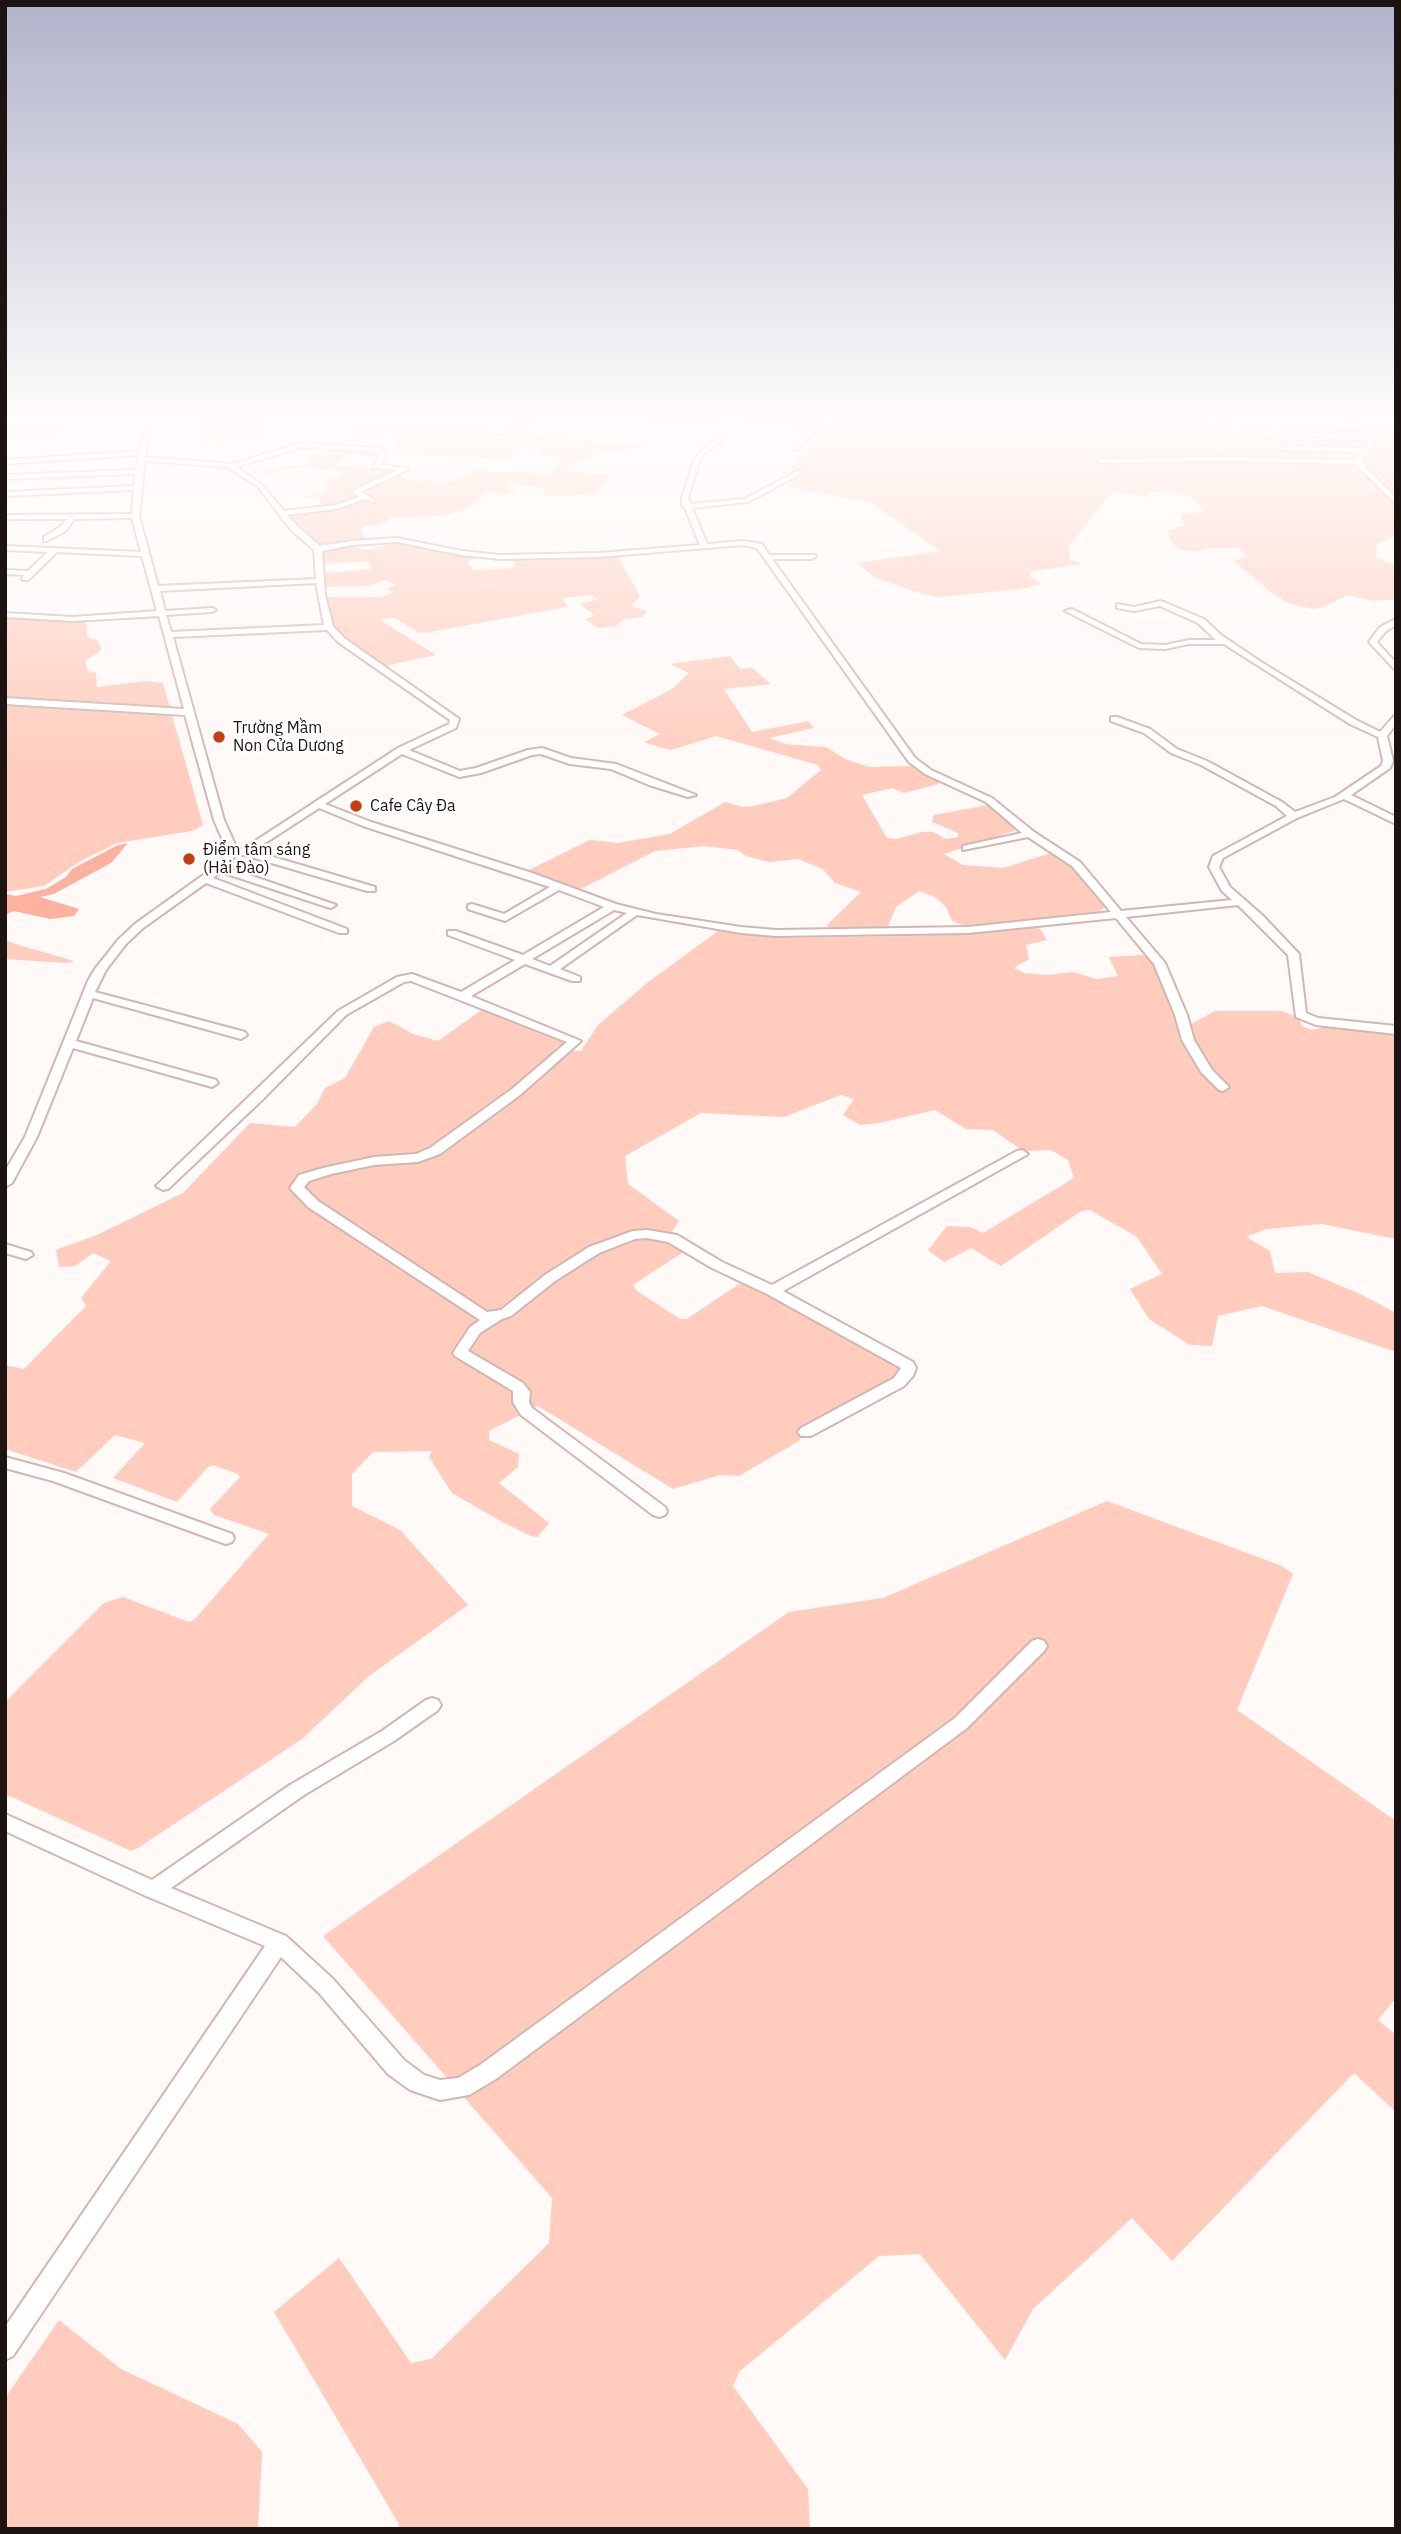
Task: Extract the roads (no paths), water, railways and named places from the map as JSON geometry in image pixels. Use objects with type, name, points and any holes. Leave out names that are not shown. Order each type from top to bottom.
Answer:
[{"type":"street","points":[[5,548],[46,539]]},
{"type":"street","points":[[141,539],[219,820],[233,852]]},
{"type":"street","points":[[245,852],[401,750],[453,726],[455,719],[341,640],[329,627],[320,581],[318,549],[307,539]]},
{"type":"street","points":[[701,539],[704,547]]},
{"type":"street","points":[[749,539],[753,544]]},
{"type":"street","points":[[318,549],[352,543],[397,540],[461,554],[500,557],[598,555],[753,544],[759,546],[912,760],[928,772],[989,800],[1030,834],[1076,864],[1160,963],[1181,1015],[1188,1041],[1207,1072],[1223,1087]]},
{"type":"street","points":[[35,543],[56,549],[145,554]]},
{"type":"street","points":[[5,572],[28,575],[56,549]]},
{"type":"street","points":[[5,557],[46,558]]},
{"type":"street","points":[[765,557],[812,557]]},
{"type":"street","points":[[154,589],[320,581]]},
{"type":"street","points":[[1120,606],[1131,609],[1161,604],[1201,621],[1226,642],[1353,722],[1382,736]]},
{"type":"street","points":[[5,615],[73,619],[212,610]]},
{"type":"street","points":[[1069,611],[1139,646],[1165,648],[1189,642],[1226,642]]},
{"type":"street","points":[[1396,621],[1383,629],[1373,642],[1396,669]]},
{"type":"street","points":[[167,635],[329,627]]},
{"type":"street","points":[[5,701],[188,712]]},
{"type":"street","points":[[1396,717],[1382,736],[1388,761],[1385,768],[1344,796],[1294,816],[1215,860],[1216,872],[1226,889],[1293,954],[1300,1015],[1316,1021],[1396,1030]]},
{"type":"street","points":[[1114,719],[1147,731],[1174,751],[1203,763],[1279,804],[1294,816]]},
{"type":"street","points":[[401,750],[459,774],[478,771],[531,752],[542,751],[570,761],[613,766],[652,783],[691,795]]},
{"type":"street","points":[[1344,796],[1396,821]]},
{"type":"street","points":[[319,805],[367,824],[612,906],[706,925],[776,933],[968,930],[1241,902]]},
{"type":"street","points":[[967,848],[1030,834]]},
{"type":"street","points":[[233,852],[245,852],[371,889]]},
{"type":"street","points":[[5,1183],[31,1137],[102,969],[122,942],[139,926],[220,868],[233,852]]},
{"type":"street","points":[[220,868],[331,905]]},
{"type":"street","points":[[205,879],[343,931]]},
{"type":"street","points":[[472,907],[505,918],[558,886]]},
{"type":"street","points":[[462,997],[612,906]]},
{"type":"street","points":[[551,970],[635,912]]},
{"type":"street","points":[[452,933],[576,979]]},
{"type":"street","points":[[163,1186],[342,1013],[406,978],[418,978],[575,1041],[516,1092],[436,1152],[418,1158],[374,1161],[328,1171],[304,1178],[297,1188],[313,1204],[482,1316],[491,1318],[500,1315]]},
{"type":"street","points":[[90,993],[241,1035]]},
{"type":"street","points":[[69,1043],[212,1083]]},
{"type":"street","points":[[772,1291],[1023,1154]]},
{"type":"street","points":[[659,1511],[526,1411],[521,1402],[522,1392],[518,1387],[460,1353],[475,1330],[520,1304],[550,1278],[594,1250],[624,1238],[647,1234],[672,1238],[717,1265],[772,1291],[908,1365],[908,1373],[899,1382],[806,1432]]},
{"type":"street","points":[[5,1248],[26,1255]]},
{"type":"street","points":[[5,1462],[58,1478],[226,1538]]},
{"type":"street","points":[[5,1822],[153,1890],[279,1942],[326,1986],[396,2067],[418,2083],[440,2090],[461,2088],[488,2072],[961,1723],[1038,1646]]},
{"type":"street","points":[[153,1890],[297,1790],[388,1736],[432,1706]]},
{"type":"street","points":[[5,2348],[279,1942]]},
{"type":"place","name":"Trường Mầm Non Cửa Dương","points":[[219,737]]},
{"type":"place","name":"Cafe Cây Đa","points":[[356,806]]},
{"type":"place","name":"Điểm tâm sáng (Hải Đào)","points":[[189,859]]}]
